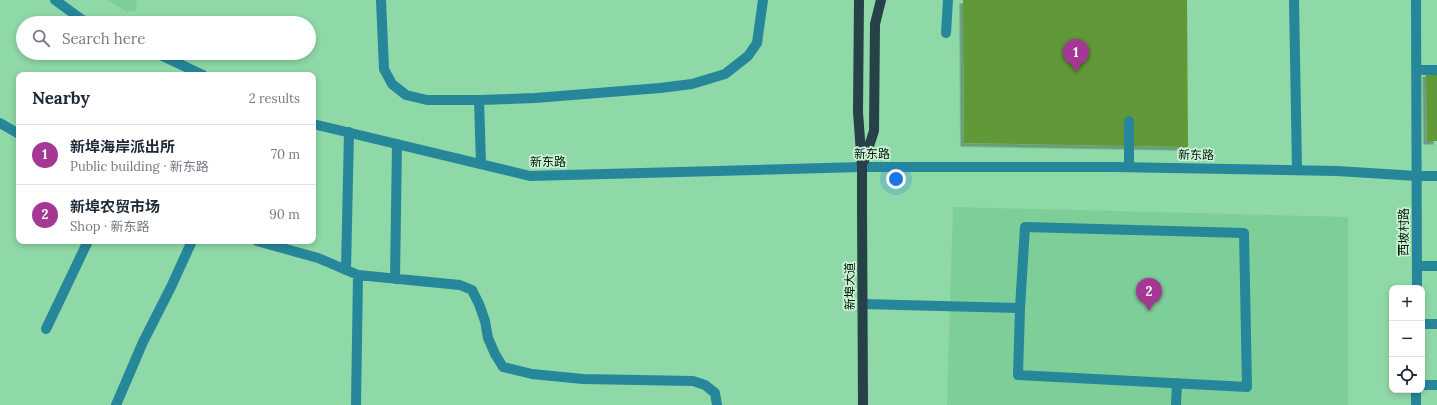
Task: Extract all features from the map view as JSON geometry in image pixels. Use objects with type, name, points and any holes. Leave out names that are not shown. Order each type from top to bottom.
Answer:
[{"type":"main road","name":"新埠大道","points":[[859,0],[858,112],[862,167],[863,405]]},
{"type":"main road","name":"新埠大道","points":[[862,167],[874,131],[875,24],[880,0]]},
{"type":"street","points":[[55,0],[77,16]]},
{"type":"street","points":[[381,0],[384,69],[392,84],[406,95],[427,100],[535,98],[692,84],[725,74],[748,56],[757,43],[763,0]]},
{"type":"street","points":[[946,33],[948,0]]},
{"type":"street","points":[[1294,0],[1297,170]]},
{"type":"street","name":"西坡村路","points":[[1416,0],[1417,285]]},
{"type":"street","points":[[171,60],[197,72]]},
{"type":"street","points":[[1417,70],[1437,70]]},
{"type":"street","points":[[480,100],[481,164]]},
{"type":"street","points":[[1129,121],[1129,167]]},
{"type":"street","points":[[0,123],[16,132]]},
{"type":"street","name":"新东路","points":[[316,125],[530,176],[862,167],[1129,167],[1337,171],[1437,176]]},
{"type":"street","points":[[346,270],[349,132]]},
{"type":"street","points":[[395,279],[397,144]]},
{"type":"street","points":[[1025,227],[1244,233],[1247,387],[1018,376],[1020,308],[1025,227]]},
{"type":"street","points":[[46,329],[87,244]]},
{"type":"street","points":[[116,405],[143,342],[171,288],[191,244]]},
{"type":"street","points":[[268,244],[318,258],[358,275],[460,285],[472,290],[485,321],[488,338],[503,367],[532,374],[583,378],[693,381],[705,385],[715,393],[717,405]]},
{"type":"street","points":[[1417,266],[1437,266]]},
{"type":"street","points":[[356,405],[358,275]]},
{"type":"street","points":[[863,304],[1020,308]]},
{"type":"street","points":[[1425,324],[1437,324]]},
{"type":"street","points":[[1176,405],[1177,383]]},
{"type":"street","points":[[1425,385],[1437,385]]},
{"type":"street","points":[[1416,393],[1416,405]]},
{"type":"shaded area","points":[[108,0],[136,0],[137,10],[127,12]]},
{"type":"shaded area","points":[[953,207],[1348,217],[1348,405],[947,405]]},
{"type":"building","points":[[963,0],[1187,0],[1188,147],[964,143]]},
{"type":"building","points":[[1426,73],[1437,73],[1437,141],[1427,141]]},
{"type":"place","name":"新埠海岸派出所","points":[[1076,72]]},
{"type":"place","name":"新埠农贸市场","points":[[1149,311]]}]
